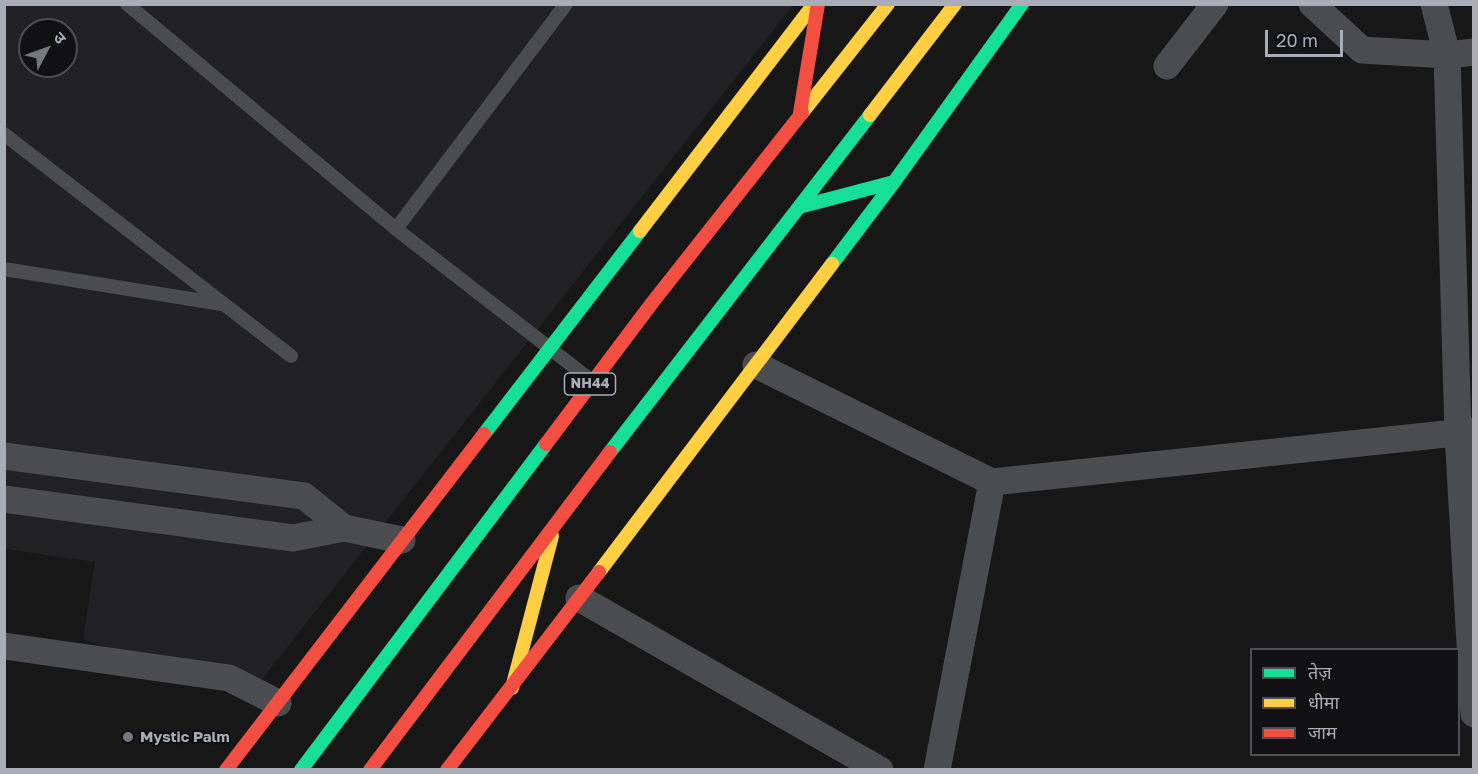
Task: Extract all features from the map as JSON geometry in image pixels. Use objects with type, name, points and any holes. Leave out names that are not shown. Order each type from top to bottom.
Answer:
[{"type":"main road","points":[[800,117],[816,4]]},
{"type":"main road","points":[[226,770],[816,4]]},
{"type":"main road","name":"NH44","points":[[301,770],[592,381],[888,4]]},
{"type":"main road","points":[[370,770],[555,523],[955,4]]},
{"type":"main road","points":[[447,770],[512,688],[894,182],[1022,4]]},
{"type":"main road","points":[[799,207],[894,182]]},
{"type":"main road","points":[[512,688],[555,523]]},
{"type":"street","points":[[1167,66],[1215,4]]},
{"type":"street","points":[[1312,4],[1362,50],[1460,53]]},
{"type":"street","points":[[1434,4],[1460,53],[1473,714]]},
{"type":"street","points":[[756,365],[992,482],[1466,432]]},
{"type":"street","points":[[4,456],[304,496],[344,528]]},
{"type":"street","points":[[144,518],[152,476]]},
{"type":"street","points":[[937,770],[992,482]]},
{"type":"street","points":[[4,499],[293,538],[344,528],[402,540]]},
{"type":"street","points":[[579,598],[880,770]]},
{"type":"street","points":[[4,646],[229,678],[278,703]]},
{"type":"lane","points":[[128,4],[396,229],[592,381]]},
{"type":"lane","points":[[396,229],[566,4]]},
{"type":"lane","points":[[4,134],[291,356]]},
{"type":"lane","points":[[4,269],[225,305]]},
{"type":"shaded area","points":[[4,5],[793,5],[248,697],[83,639],[95,562],[5,549]]},
{"type":"traffic: fast","points":[[832,264],[1022,4]]},
{"type":"traffic: fast","points":[[610,452],[870,115]]},
{"type":"traffic: fast","points":[[799,207],[894,182]]},
{"type":"traffic: fast","points":[[484,434],[640,231]]},
{"type":"traffic: fast","points":[[301,770],[546,444]]},
{"type":"traffic: slow","points":[[640,231],[814,4]]},
{"type":"traffic: slow","points":[[802,113],[888,4]]},
{"type":"traffic: slow","points":[[870,115],[955,4]]},
{"type":"traffic: slow","points":[[599,572],[832,264]]},
{"type":"traffic: slow","points":[[512,688],[552,536]]},
{"type":"traffic: jam","points":[[800,113],[818,4]]},
{"type":"traffic: jam","points":[[546,444],[652,303],[802,113]]},
{"type":"traffic: jam","points":[[226,770],[484,434]]},
{"type":"traffic: jam","points":[[370,770],[610,452]]},
{"type":"traffic: jam","points":[[447,770],[599,572]]},
{"type":"place","name":"Mystic Palm","points":[[128,737]]}]
